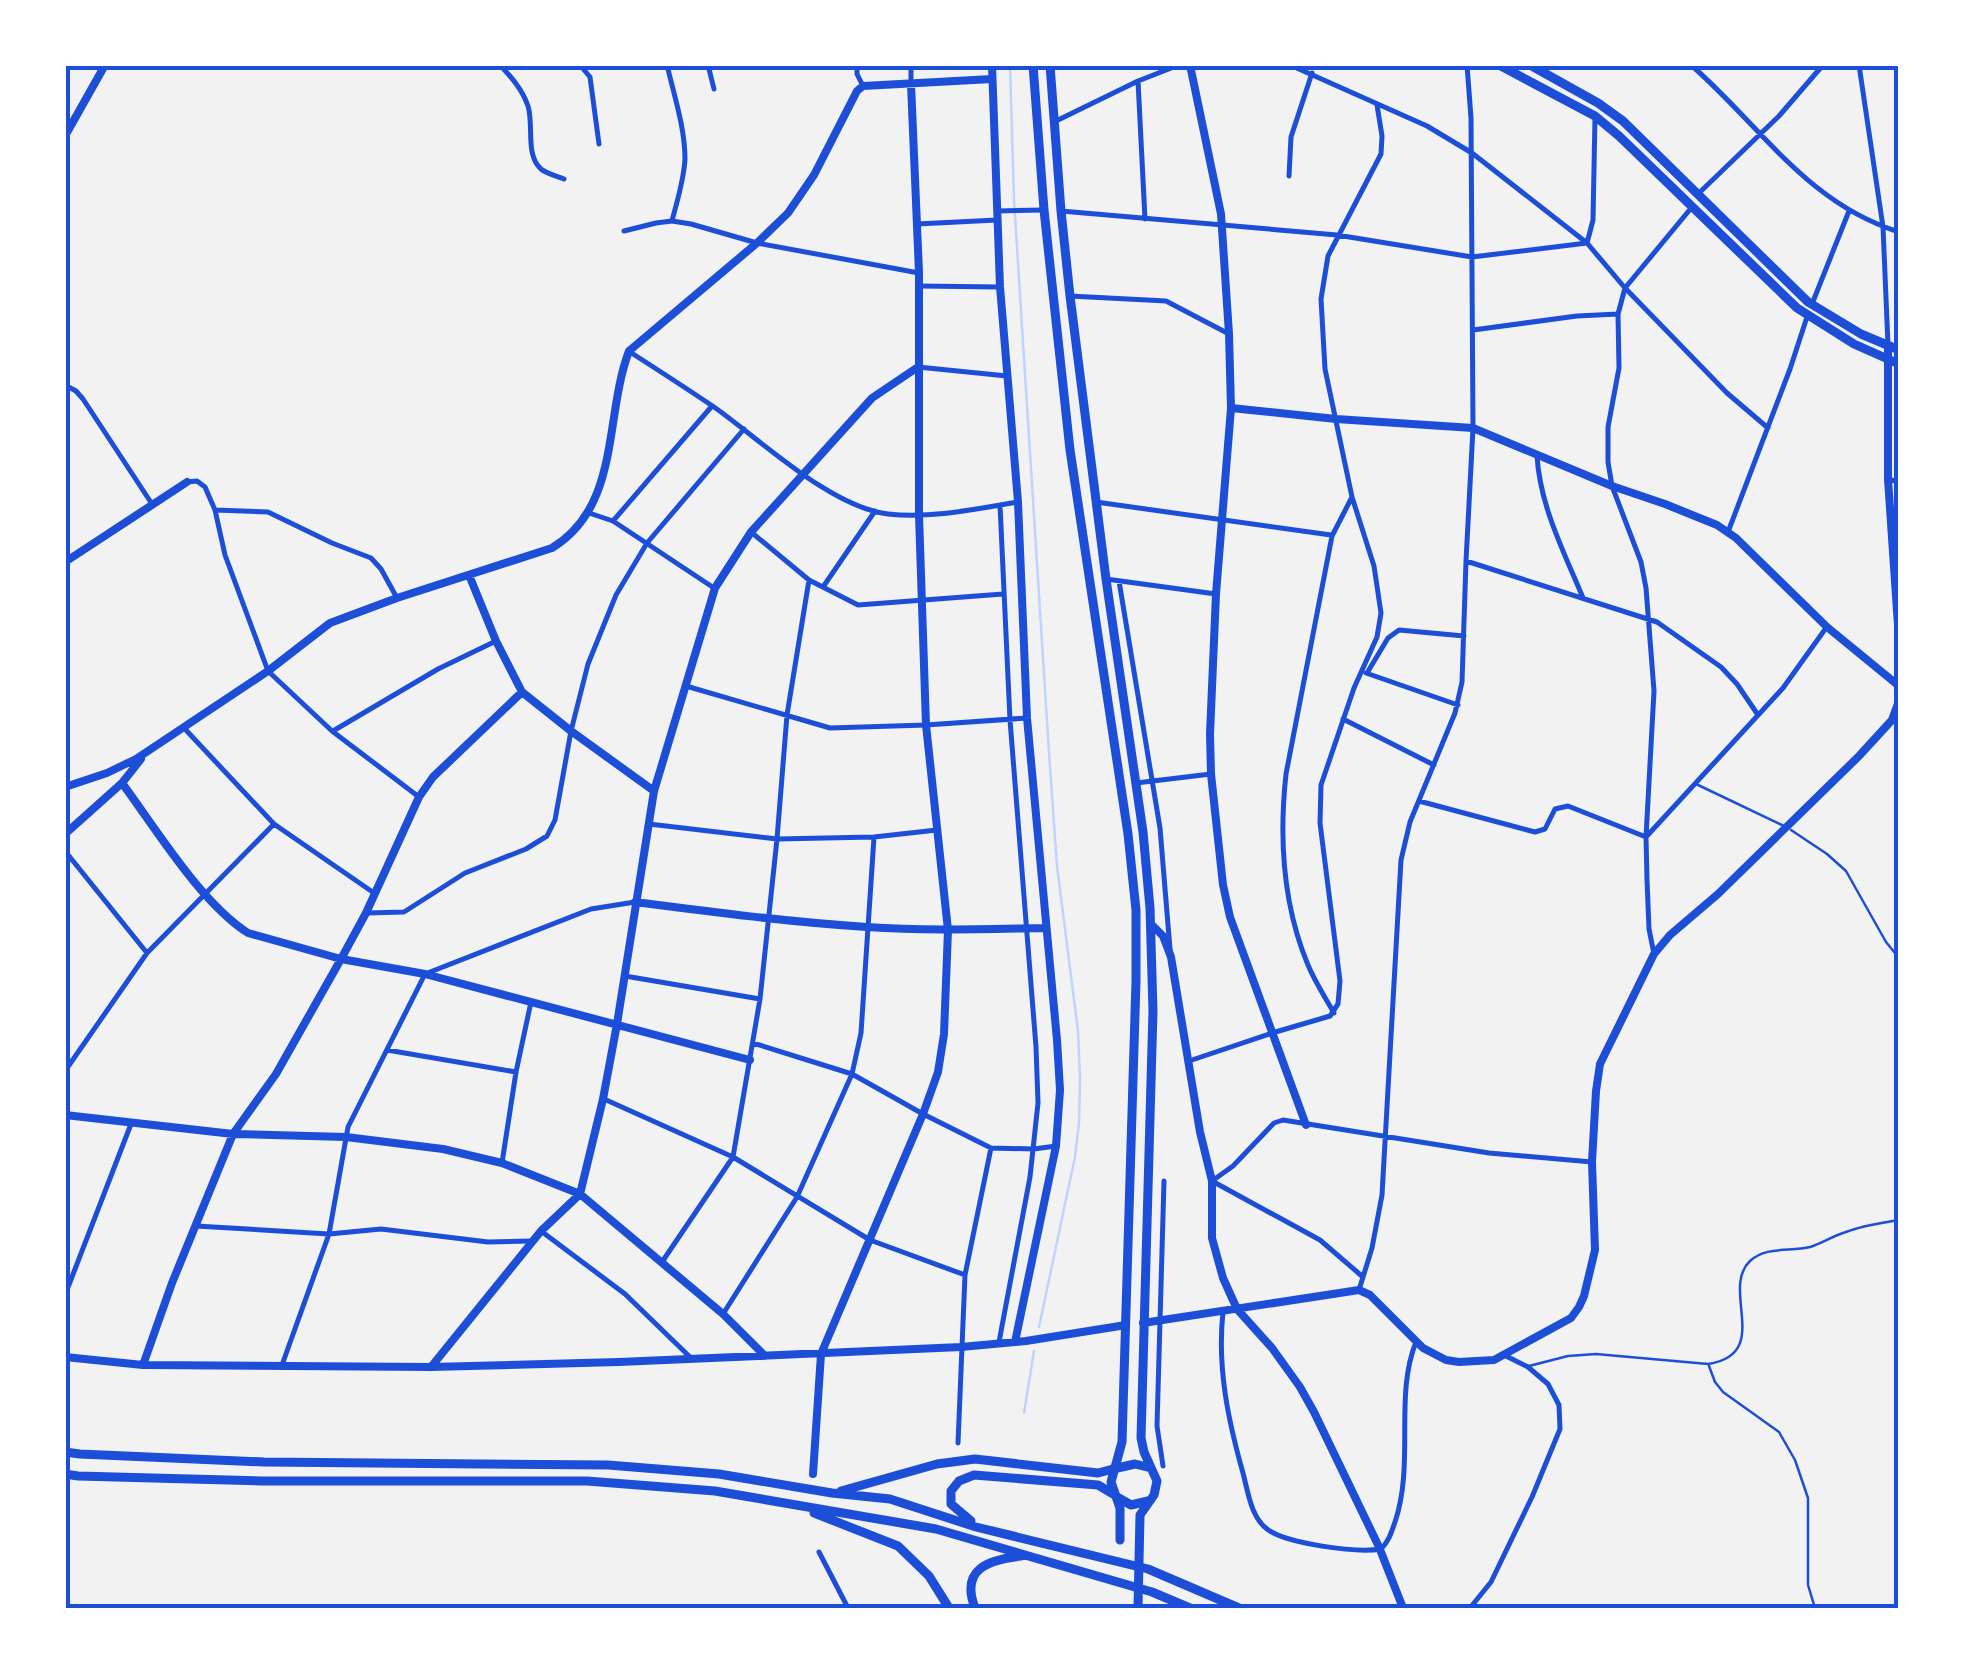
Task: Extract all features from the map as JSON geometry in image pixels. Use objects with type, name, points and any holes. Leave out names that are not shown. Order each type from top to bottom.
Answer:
[{"type":"main road","points":[[1033,65],[1070,450],[1136,910],[1122,1442],[1111,1482],[1120,1514],[1120,1540]]},
{"type":"main road","points":[[1050,65],[1070,296],[1136,782],[1151,924],[1141,1438],[1144,1452],[1158,1468],[1156,1486],[1140,1515],[1138,1608]]},
{"type":"main road","points":[[1499,65],[1595,116],[1808,317],[1899,364]]},
{"type":"main road","points":[[1530,65],[1611,112],[1812,304],[1862,334],[1899,350]]},
{"type":"main road","points":[[1038,123],[1054,124]]},
{"type":"main road","points":[[1039,135],[1054,124]]},
{"type":"main road","points":[[1044,210],[1061,211]]},
{"type":"main road","points":[[1070,450],[1089,447]]},
{"type":"main road","points":[[1136,910],[1150,908]]},
{"type":"main road","points":[[1126,1325],[1143,1323]]},
{"type":"main road","points":[[65,1452],[264,1462],[645,1468],[719,1474],[832,1494],[890,1499],[976,1526],[1148,1570],[1238,1608]]},
{"type":"main road","points":[[832,1494],[937,1464],[975,1459],[1098,1473],[1135,1464],[1158,1468]]},
{"type":"main road","points":[[65,1474],[262,1481],[587,1481],[714,1491],[936,1529],[1152,1592],[1190,1608]]},
{"type":"main road","points":[[976,1526],[952,1504],[951,1491],[959,1481],[974,1475],[1098,1485],[1131,1505],[1150,1500]]},
{"type":"main road","points":[[792,1505],[898,1546],[930,1576],[949,1608]]},
{"type":"main road","points":[[975,1608],[972,1577],[978,1568],[997,1559],[1026,1556]]},
{"type":"street","points":[[65,136],[105,65]]},
{"type":"street","points":[[500,65],[517,83],[530,110],[538,167],[564,178]]},
{"type":"street","points":[[580,65],[590,77],[599,144]]},
{"type":"street","points":[[668,65],[685,157],[672,222]]},
{"type":"street","points":[[708,65],[714,89]]},
{"type":"street","points":[[848,65],[858,74]]},
{"type":"street","points":[[857,65],[862,86]]},
{"type":"street","points":[[813,1474],[821,1354],[924,1114],[942,1054],[948,930],[926,725],[919,516],[919,272],[911,65]]},
{"type":"street","points":[[992,65],[1000,288],[1018,502],[1027,718],[1059,1064],[1056,1146],[1015,1342]]},
{"type":"street","points":[[1054,124],[1138,81],[1179,65]]},
{"type":"street","points":[[1190,65],[1223,224],[1229,334],[1231,408],[1216,594],[1212,774],[1227,907],[1306,1125]]},
{"type":"street","points":[[1290,65],[1426,126],[1472,153],[1588,243],[1625,288],[1727,394],[1768,428]]},
{"type":"street","points":[[1359,1290],[1382,1195],[1401,860],[1410,822],[1458,704],[1462,682],[1473,428],[1472,153],[1467,65]]},
{"type":"street","points":[[1691,65],[1699,68],[1802,177],[1849,210],[1899,232]]},
{"type":"street","points":[[1698,194],[1779,116],[1824,65]]},
{"type":"street","points":[[1859,65],[1883,227],[1888,479],[1899,640]]},
{"type":"street","points":[[1289,176],[1291,138],[1312,74]]},
{"type":"street","points":[[65,787],[121,768],[268,671],[330,622],[566,540],[589,513],[598,494],[628,351],[757,243],[799,200],[851,99],[862,86],[992,79]]},
{"type":"street","points":[[1138,81],[1145,220]]},
{"type":"street","points":[[1189,1061],[1324,1018],[1334,1013],[1338,1004],[1340,991],[1319,808],[1321,785],[1342,719],[1377,636],[1380,602],[1371,556],[1352,497],[1322,353],[1320,316],[1326,263],[1381,154],[1377,104]]},
{"type":"street","points":[[1588,243],[1593,220],[1595,116]]},
{"type":"street","points":[[1654,954],[1648,918],[1646,837],[1654,691],[1648,618],[1642,562],[1612,486],[1608,428],[1619,368],[1618,314],[1625,288],[1692,207]]},
{"type":"street","points":[[917,224],[997,216],[1008,210],[1044,210]]},
{"type":"street","points":[[1812,304],[1849,210]]},
{"type":"street","points":[[1061,211],[1337,235],[1472,257],[1588,243]]},
{"type":"street","points":[[624,231],[672,222],[757,243],[919,272]]},
{"type":"street","points":[[919,286],[1000,288]]},
{"type":"street","points":[[1070,296],[1171,302],[1229,334]]},
{"type":"street","points":[[1473,330],[1618,314]]},
{"type":"street","points":[[1728,532],[1808,317]]},
{"type":"street","points":[[628,351],[712,406],[803,474],[851,503],[886,514],[919,516],[1018,502]]},
{"type":"street","points":[[431,1368],[541,1231],[580,1194],[617,1024],[654,791],[715,588],[752,532],[872,398],[918,367],[1007,376]]},
{"type":"street","points":[[65,385],[83,400],[152,504]]},
{"type":"street","points":[[614,522],[712,406]]},
{"type":"street","points":[[1231,408],[1473,428],[1665,504],[1728,532],[1826,627],[1899,686]]},
{"type":"street","points":[[366,913],[404,912],[464,873],[526,850],[547,836],[556,820],[588,664],[616,596],[647,543],[744,429]]},
{"type":"street","points":[[1537,456],[1547,511],[1583,598]]},
{"type":"street","points":[[1888,479],[1899,482]]},
{"type":"street","points":[[65,562],[187,482],[197,481],[215,510],[225,555],[268,671],[332,731],[420,797]]},
{"type":"street","points":[[1334,1013],[1301,947],[1285,875],[1282,833],[1286,774],[1332,536],[1352,497]]},
{"type":"street","points":[[1096,502],[1332,536]]},
{"type":"street","points":[[999,1344],[1034,1149],[1038,1088],[1010,720],[1000,505]]},
{"type":"street","points":[[215,510],[268,512],[371,558],[398,598]]},
{"type":"street","points":[[823,588],[875,511]]},
{"type":"street","points":[[589,513],[614,522],[715,588]]},
{"type":"street","points":[[752,532],[809,580],[858,606],[1004,594]]},
{"type":"street","points":[[1466,561],[1648,618],[1722,667],[1758,715]]},
{"type":"street","points":[[469,575],[496,642],[522,692],[654,791]]},
{"type":"street","points":[[1106,579],[1216,594]]},
{"type":"street","points":[[662,1262],[733,1158],[760,999],[787,716],[809,580]]},
{"type":"street","points":[[1119,581],[1163,853],[1171,956],[1212,1182],[1211,1227],[1222,1278],[1236,1309],[1272,1348],[1300,1387],[1381,1550],[1403,1608]]},
{"type":"street","points":[[1646,837],[1783,688],[1826,627]]},
{"type":"street","points":[[1364,672],[1388,638],[1399,630],[1464,636]]},
{"type":"street","points":[[332,731],[438,669],[496,642]]},
{"type":"street","points":[[1364,672],[1458,704]]},
{"type":"street","points":[[686,686],[830,728],[1027,718]]},
{"type":"street","points":[[143,1365],[233,1134],[276,1074],[342,959],[420,797],[433,776],[522,692]]},
{"type":"street","points":[[1143,1323],[1359,1290],[1370,1295],[1434,1355],[1460,1362],[1484,1362],[1562,1324],[1579,1308],[1594,1250],[1592,1162],[1600,1064],[1654,954],[1670,934],[1788,828],[1884,730],[1899,706]]},
{"type":"street","points":[[1342,719],[1434,765]]},
{"type":"street","points":[[184,728],[274,824],[374,893]]},
{"type":"street","points":[[65,834],[122,783],[146,752]]},
{"type":"street","points":[[1136,782],[1212,774]]},
{"type":"street","points":[[122,783],[205,896],[248,933],[342,959],[425,974],[750,1060]]},
{"type":"street","points":[[1419,801],[1530,831],[1545,828],[1555,809],[1568,806],[1646,837]]},
{"type":"street","points":[[65,1071],[147,953],[274,824]]},
{"type":"street","points":[[649,824],[777,838],[874,838],[937,830]]},
{"type":"street","points":[[723,1314],[797,1197],[852,1074],[861,1033],[874,838]]},
{"type":"street","points":[[65,851],[147,953]]},
{"type":"street","points":[[282,1366],[329,1234],[352,1118],[425,974],[591,909],[635,902],[868,927],[1045,928]]},
{"type":"street","points":[[1151,924],[1163,936],[1171,956]]},
{"type":"street","points":[[624,976],[760,999]]},
{"type":"street","points":[[502,1163],[531,1002]]},
{"type":"street","points":[[753,1043],[852,1074],[992,1148],[1056,1146]]},
{"type":"street","points":[[386,1050],[516,1072]]},
{"type":"street","points":[[603,1099],[733,1158],[870,1240],[964,1274]]},
{"type":"street","points":[[65,1115],[233,1134],[346,1137],[443,1149],[502,1163],[580,1194],[723,1314],[765,1356]]},
{"type":"street","points":[[1212,1182],[1274,1123],[1283,1120],[1489,1153],[1592,1162]]},
{"type":"street","points":[[65,1295],[131,1124]]},
{"type":"street","points":[[958,1443],[964,1274],[992,1148]]},
{"type":"street","points":[[1158,1468],[1164,1180]]},
{"type":"street","points":[[1212,1182],[1320,1240],[1363,1277]]},
{"type":"street","points":[[196,1226],[329,1234],[381,1230],[488,1242],[533,1241]]},
{"type":"street","points":[[541,1231],[606,1278],[692,1359]]},
{"type":"street","points":[[1146,1241],[1162,1242]]},
{"type":"street","points":[[1223,1312],[1221,1347],[1226,1405],[1257,1518],[1272,1533],[1345,1550],[1381,1550]]},
{"type":"street","points":[[65,1358],[143,1365],[431,1368],[961,1347],[1126,1325]]},
{"type":"street","points":[[1381,1550],[1390,1537],[1404,1488],[1407,1377],[1416,1342]]},
{"type":"street","points":[[1470,1608],[1491,1582],[1560,1429],[1555,1394],[1548,1384],[1504,1354]]},
{"type":"street","points":[[819,1552],[848,1608]]},
{"type":"lane","points":[[1695,784],[1788,828],[1827,854],[1846,871],[1899,958]]},
{"type":"lane","points":[[1528,1367],[1568,1356],[1596,1354],[1708,1364],[1728,1357],[1740,1345],[1741,1277],[1750,1260],[1764,1252],[1803,1248],[1863,1226],[1899,1220]]},
{"type":"lane","points":[[1708,1364],[1719,1387],[1780,1432],[1795,1460],[1808,1498],[1808,1586],[1816,1608]]},
{"type":"waterway","points":[[1010,65],[1014,200],[1049,753],[1080,1078],[1075,1157],[1039,1327]]},
{"type":"waterway","points":[[1024,1413],[1034,1351]]}]
